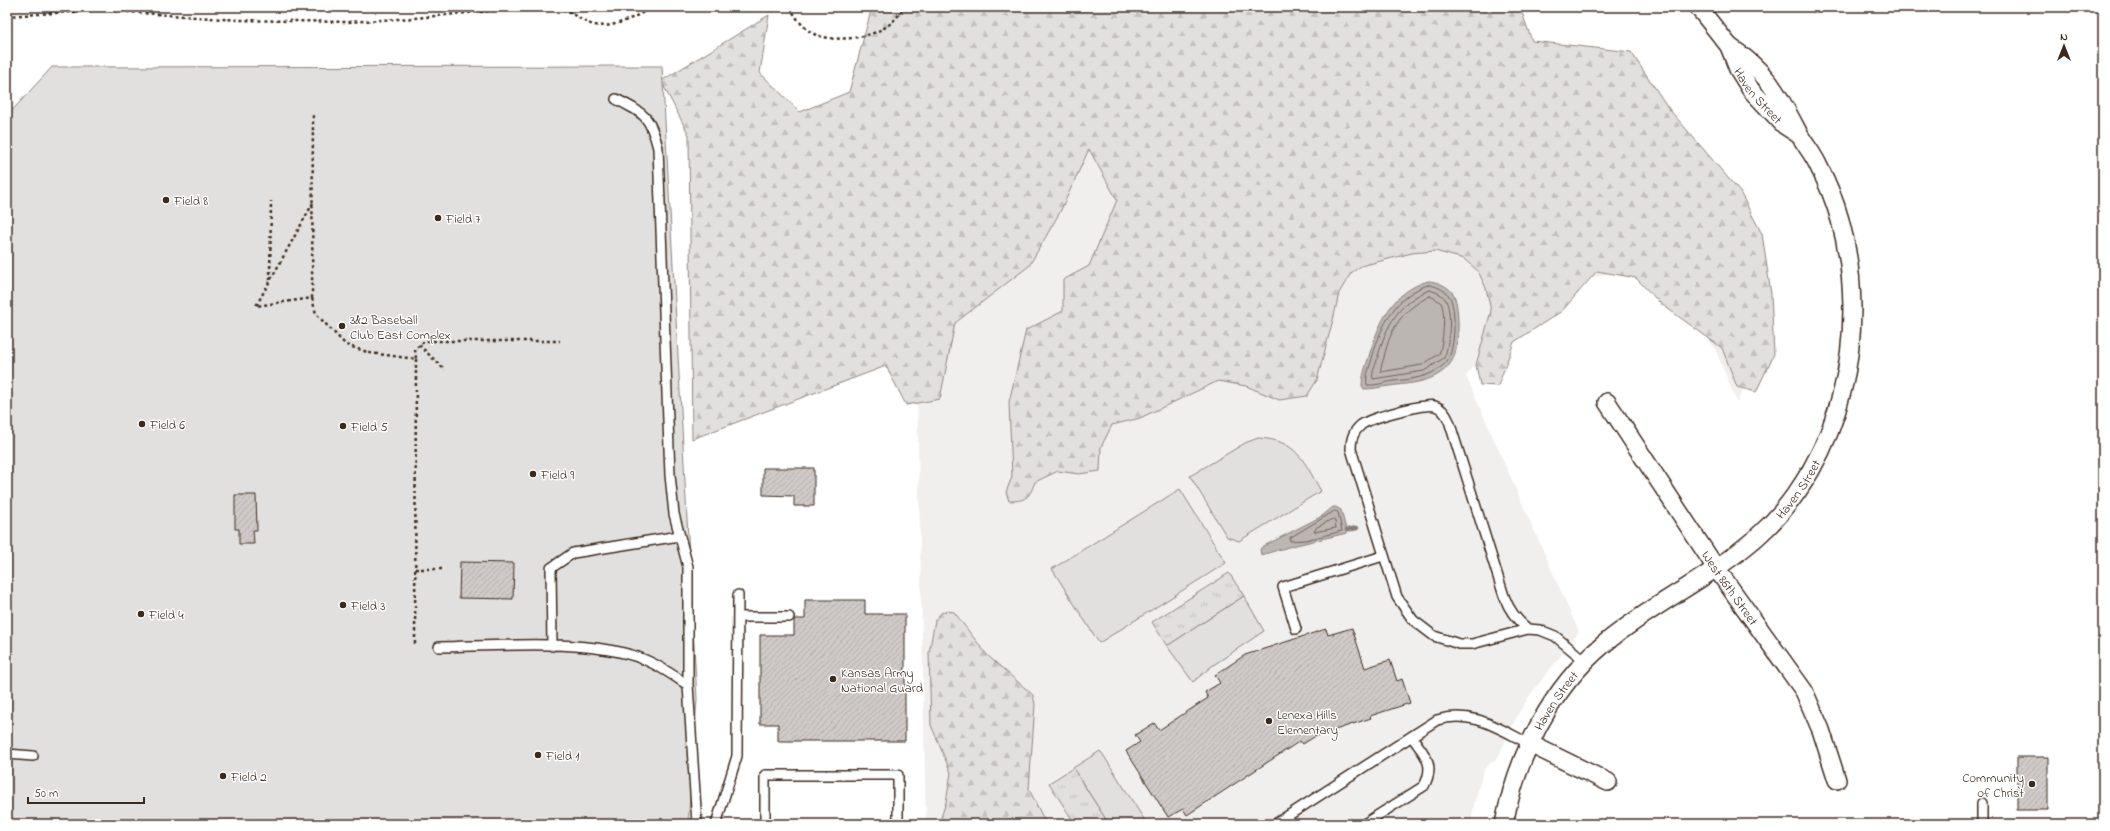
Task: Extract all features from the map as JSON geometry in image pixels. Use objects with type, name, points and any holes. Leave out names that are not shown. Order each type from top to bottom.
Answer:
[{"type":"street","name":"Haven Street","points":[[1504,824],[1514,787],[1530,744],[1548,709],[1586,662],[1604,644],[1716,568],[1757,537],[1774,519],[1810,472],[1828,435],[1846,373],[1852,294],[1845,238],[1836,206],[1819,166],[1800,136],[1772,85],[1749,60],[1729,46],[1703,9]]},
{"type":"street","name":"West 86th Street","points":[[1607,402],[1716,568],[1804,691],[1821,730],[1837,780]]},
{"type":"street","name":"Haven Street","points":[[1530,744],[1608,782]]},
{"type":"lane","points":[[616,99],[640,111],[652,125],[658,148],[670,475],[678,536],[688,567],[688,685],[697,824]]},
{"type":"lane","points":[[1528,628],[1472,644],[1459,644],[1434,636],[1413,620],[1397,597],[1383,556],[1351,449],[1353,433],[1363,423],[1420,405],[1436,406],[1444,411],[1449,421],[1508,607],[1517,621],[1528,628],[1540,630],[1555,636],[1586,662]]},
{"type":"lane","points":[[552,646],[551,568],[573,553],[678,536]]},
{"type":"lane","points":[[1296,629],[1282,587],[1383,556]]},
{"type":"lane","points":[[716,824],[737,756],[738,595]]},
{"type":"lane","points":[[738,617],[789,617]]},
{"type":"lane","points":[[439,647],[552,646],[619,652],[644,659],[688,685]]},
{"type":"lane","points":[[1275,824],[1412,737],[1436,720],[1458,715],[1471,717],[1530,744]]},
{"type":"lane","points":[[1364,824],[1424,786],[1430,776],[1430,767],[1426,757],[1412,737]]},
{"type":"lane","points":[[7,754],[33,756]]},
{"type":"lane","points":[[765,824],[765,775],[898,775],[898,824]]},
{"type":"lane","points":[[1982,803],[1982,824]]},
{"type":"path","points":[[7,16],[102,10],[237,20],[348,22],[415,18],[528,7]]},
{"type":"path","points":[[557,7],[589,23],[606,25],[630,19],[653,7]]},
{"type":"path","points":[[790,7],[798,21],[814,34],[829,38],[846,38],[880,30],[897,19],[904,7]]},
{"type":"path","points":[[313,114],[312,298],[316,314],[346,345],[370,353],[416,359]]},
{"type":"path","points":[[270,280],[271,201]]},
{"type":"path","points":[[312,298],[256,306],[313,203]]},
{"type":"path","points":[[415,644],[415,349],[426,341],[560,341]]},
{"type":"path","points":[[419,345],[445,370]]},
{"type":"path","points":[[415,569],[444,570]]},
{"type":"shaded area","points":[[1617,61],[1760,352],[1737,403],[1716,351],[1669,288],[1631,267],[1568,285],[1514,315],[1466,376],[1579,632],[1530,695],[1518,714],[1498,757],[1484,769],[1474,804],[1471,824],[926,824],[910,65]]},
{"type":"green space","points":[[872,7],[1520,7],[1532,41],[1631,52],[1669,109],[1740,192],[1762,234],[1771,294],[1774,354],[1756,392],[1737,387],[1722,348],[1660,303],[1636,278],[1597,271],[1562,311],[1514,342],[1498,386],[1480,385],[1476,365],[1491,311],[1486,288],[1478,271],[1464,259],[1435,251],[1412,253],[1361,266],[1351,273],[1339,293],[1317,380],[1307,396],[1279,400],[1246,386],[1218,381],[1140,418],[1112,425],[1101,447],[1100,471],[1079,474],[1058,471],[1035,482],[1031,492],[1026,498],[1009,501],[1006,492],[1012,477],[1009,402],[1026,330],[1063,311],[1063,280],[1089,266],[1117,200],[1089,149],[1060,212],[1029,266],[955,323],[940,399],[906,405],[886,366],[692,439],[689,135],[661,81],[769,15],[760,73],[800,112],[849,92]]},
{"type":"green space","name":"3&2 Baseball Club East Complex","points":[[662,66],[697,699],[688,824],[8,824],[7,116],[52,67]]},
{"type":"green space","points":[[1258,438],[1282,443],[1290,447],[1303,461],[1321,491],[1239,541],[1227,537],[1190,476],[1245,443]]},
{"type":"green space","points":[[1180,489],[1226,563],[1099,643],[1052,569]]},
{"type":"green space","points":[[1229,573],[1244,596],[1167,646],[1152,622]]},
{"type":"green space","points":[[1244,596],[1264,631],[1212,666],[1193,682],[1167,646]]},
{"type":"green space","points":[[947,611],[954,612],[987,655],[1033,695],[1035,704],[1029,789],[1046,824],[939,824],[946,802],[951,773],[931,725],[929,653],[935,620],[941,613]]},
{"type":"green space","points":[[1100,751],[1147,824],[1109,824],[1073,768]]},
{"type":"green space","points":[[1073,768],[1109,824],[1075,824],[1049,783]]},
{"type":"water","points":[[1428,281],[1439,283],[1446,287],[1452,292],[1456,301],[1458,320],[1457,341],[1456,350],[1450,364],[1430,379],[1406,384],[1364,389],[1362,382],[1365,367],[1377,332],[1388,310],[1405,293],[1415,286]]},
{"type":"water","points":[[1333,507],[1341,510],[1347,533],[1261,555],[1260,549],[1262,547],[1322,516]]},
{"type":"building","points":[[763,468],[814,468],[814,506],[794,506],[794,496],[763,495]]},
{"type":"building","points":[[235,495],[256,495],[257,530],[253,530],[254,544],[239,544],[239,529],[235,529]]},
{"type":"building","points":[[460,562],[514,563],[513,599],[459,598]]},
{"type":"building","name":"Kansas Army National Guard","points":[[805,600],[865,600],[865,614],[905,614],[905,741],[778,741],[778,724],[760,724],[760,635],[794,635],[794,619],[805,619]]},
{"type":"building","name":"Lenexa Hills Elementary","points":[[1352,628],[1365,668],[1390,660],[1397,681],[1402,679],[1410,703],[1314,737],[1303,744],[1300,741],[1187,815],[1183,809],[1168,817],[1126,751],[1140,742],[1135,735],[1154,723],[1159,730],[1208,698],[1205,692],[1220,683],[1215,675],[1245,655],[1326,629],[1328,635]]},
{"type":"building","name":"Community of Christ","points":[[2017,757],[2048,757],[2048,810],[2017,810]]},
{"type":"waterway","points":[[1347,530],[1357,528]]},
{"type":"place","name":"Field 8","points":[[166,200]]},
{"type":"place","name":"Field 7","points":[[438,218]]},
{"type":"place","name":"3&2 Baseball Club East Complex","points":[[342,326]]},
{"type":"place","name":"Field 6","points":[[142,424]]},
{"type":"place","name":"Field 5","points":[[343,426]]},
{"type":"place","name":"Field 9","points":[[533,474]]},
{"type":"place","name":"Field 3","points":[[343,605]]},
{"type":"place","name":"Field 4","points":[[141,614]]},
{"type":"place","name":"Kansas Army National Guard","points":[[833,679]]},
{"type":"place","name":"Lenexa Hills Elementary","points":[[1269,721]]},
{"type":"place","name":"Field 1","points":[[538,755]]},
{"type":"place","name":"Field 2","points":[[223,776]]},
{"type":"place","name":"Community of Christ","points":[[2032,784]]}]
